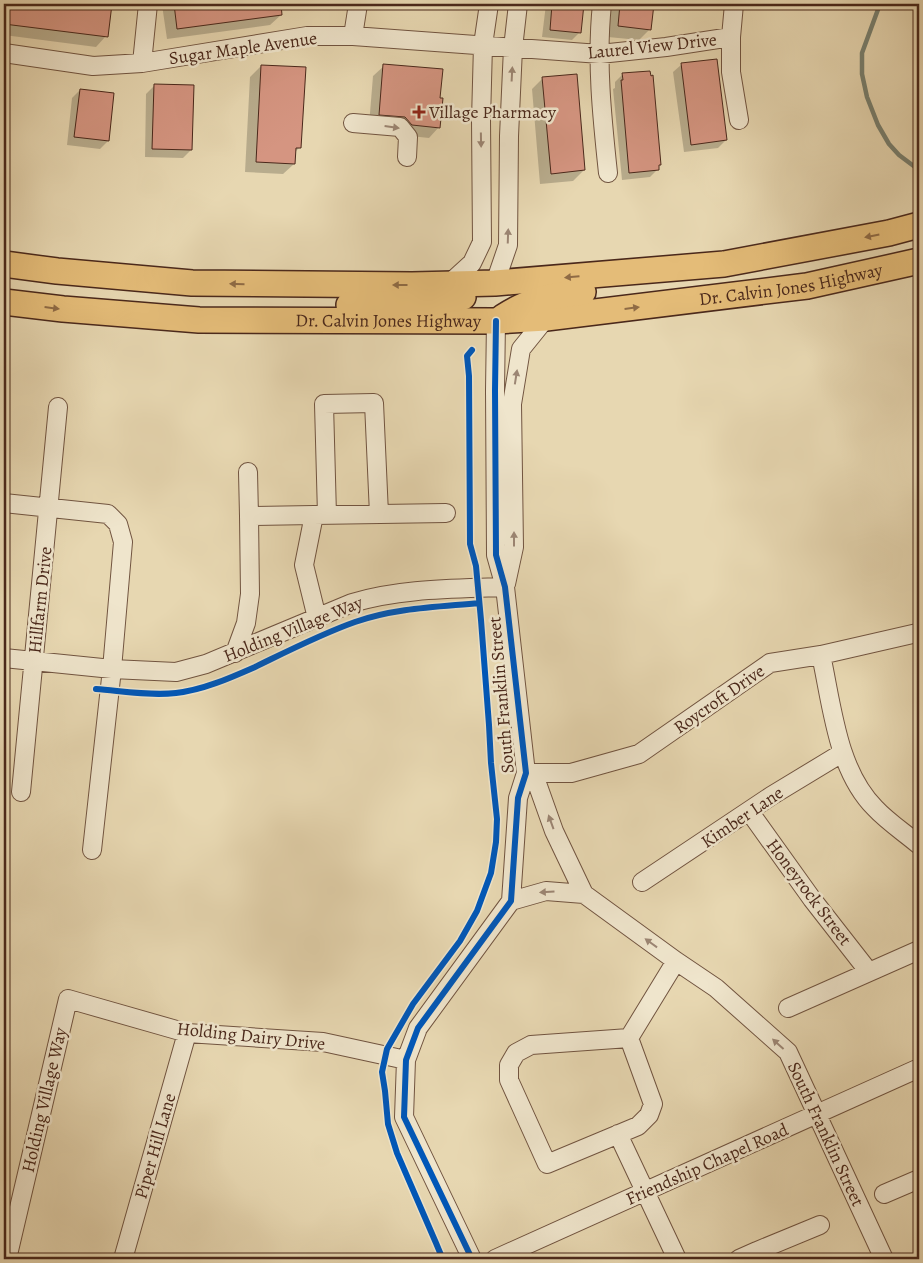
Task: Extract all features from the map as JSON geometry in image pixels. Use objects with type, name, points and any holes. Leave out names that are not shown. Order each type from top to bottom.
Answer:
[{"type":"highway","name":"Dr. Calvin Jones Highway","points":[[4,264],[57,271],[192,283],[300,285],[495,283],[724,264],[919,225]]},
{"type":"highway","name":"Dr. Calvin Jones Highway","points":[[4,302],[63,309],[200,320],[496,321],[546,318],[807,286],[919,261]]},
{"type":"highway","points":[[496,321],[521,305],[550,296],[654,284],[698,266]]},
{"type":"highway","points":[[4,278],[160,291],[192,283]]},
{"type":"highway","points":[[320,321],[333,306],[430,302],[472,295],[495,283]]},
{"type":"street","points":[[142,63],[148,4]]},
{"type":"street","points":[[353,36],[358,4]]},
{"type":"street","points":[[449,284],[472,263],[482,242],[481,120],[483,45],[489,4]]},
{"type":"street","points":[[495,283],[508,245],[509,145],[513,48],[518,4]]},
{"type":"street","points":[[602,4],[600,54],[602,119],[608,173]]},
{"type":"street","points":[[734,4],[730,37],[730,72],[739,120]]},
{"type":"street","name":"Sugar Maple Avenue","points":[[4,53],[93,66],[142,63],[307,36],[353,36],[483,45]]},
{"type":"street","name":"Laurel View Drive","points":[[483,45],[600,54],[666,47],[730,37]]},
{"type":"street","points":[[353,123],[400,127],[408,137],[407,157]]},
{"type":"street","name":"South Franklin Street","points":[[506,586],[514,547],[512,404],[521,350],[546,318]]},
{"type":"street","name":"South Franklin Street","points":[[496,321],[496,555],[506,586],[526,773],[518,798],[511,901]]},
{"type":"street","points":[[316,618],[304,565],[320,515],[324,404],[374,403],[379,514]]},
{"type":"street","name":"Hillfarm Drive","points":[[21,792],[58,407]]},
{"type":"street","points":[[235,653],[246,623],[250,594],[248,472]]},
{"type":"street","points":[[4,503],[108,514],[118,524],[123,542],[112,668],[92,850]]},
{"type":"street","points":[[249,516],[446,513]]},
{"type":"street","name":"Holding Village Way","points":[[4,658],[176,672],[206,664],[235,653],[352,603],[376,596],[506,586]]},
{"type":"street","points":[[246,623],[264,641]]},
{"type":"street","name":"Roycroft Drive","points":[[526,773],[571,773],[639,754],[770,663],[821,655],[917,633]]},
{"type":"street","points":[[821,655],[842,753],[857,784],[874,808],[919,845]]},
{"type":"street","name":"Kimber Lane","points":[[642,882],[749,811],[842,753]]},
{"type":"street","name":"South Franklin Street","points":[[526,773],[538,786],[554,831],[584,894],[716,988],[788,1052],[884,1259]]},
{"type":"street","name":"Honeyrock Street","points":[[749,811],[812,899],[869,972]]},
{"type":"street","points":[[472,1259],[404,1117],[406,1060],[418,1028],[511,901],[546,891],[584,894]]},
{"type":"street","points":[[788,1008],[919,950]]},
{"type":"street","points":[[629,1038],[676,961]]},
{"type":"street","name":"Holding Village Way","points":[[7,1259],[68,999]]},
{"type":"street","name":"Holding Dairy Drive","points":[[68,999],[187,1033],[323,1042],[406,1060]]},
{"type":"street","name":"Piper Hill Lane","points":[[123,1259],[187,1033]]},
{"type":"street","points":[[629,1038],[653,1104],[649,1115],[638,1126],[547,1164],[509,1080],[509,1066],[516,1053],[531,1045],[629,1038]]},
{"type":"street","name":"Friendship Chapel Road","points":[[495,1259],[919,1068]]},
{"type":"street","points":[[618,1134],[678,1259]]},
{"type":"street","points":[[884,1194],[919,1179]]},
{"type":"street","points":[[739,1259],[759,1255],[820,1225]]},
{"type":"building","points":[[6,4],[112,4],[108,37],[4,24]]},
{"type":"building","points":[[174,4],[281,4],[282,15],[177,29]]},
{"type":"building","points":[[552,4],[584,4],[581,33],[550,30]]},
{"type":"building","points":[[620,4],[654,4],[651,30],[618,26]]},
{"type":"building","points":[[717,59],[727,140],[691,145],[681,63]]},
{"type":"building","points":[[383,64],[443,69],[440,98],[443,98],[440,128],[412,125],[405,117],[379,115]]},
{"type":"building","points":[[261,65],[306,67],[301,148],[296,148],[295,164],[256,162]]},
{"type":"building","points":[[650,71],[651,76],[653,75],[661,165],[659,165],[659,170],[629,173],[622,73]]},
{"type":"building","points":[[577,74],[585,170],[551,174],[542,77]]},
{"type":"building","points":[[154,84],[194,85],[192,150],[152,149]]},
{"type":"building","points":[[80,89],[114,93],[109,141],[74,137]]},
{"type":"waterway","points":[[880,4],[862,53],[862,74],[867,97],[878,125],[889,144],[899,155],[919,170]]},
{"type":"cycle path","points":[[472,1259],[404,1117],[406,1060],[418,1028],[511,901],[518,798],[526,773],[505,587],[496,555],[496,321]]},
{"type":"cycle path","points":[[440,1259],[441,1255],[397,1153],[388,1124],[382,1072],[387,1049],[413,1004],[460,941],[477,911],[491,873],[496,842],[497,819],[481,620],[476,566],[470,544],[469,376],[467,356],[472,350]]},
{"type":"cycle path","points":[[96,689],[156,694],[196,689],[236,675],[330,632],[370,617],[416,609],[479,603]]},
{"type":"place","name":"Village Pharmacy","points":[[419,112]]}]
